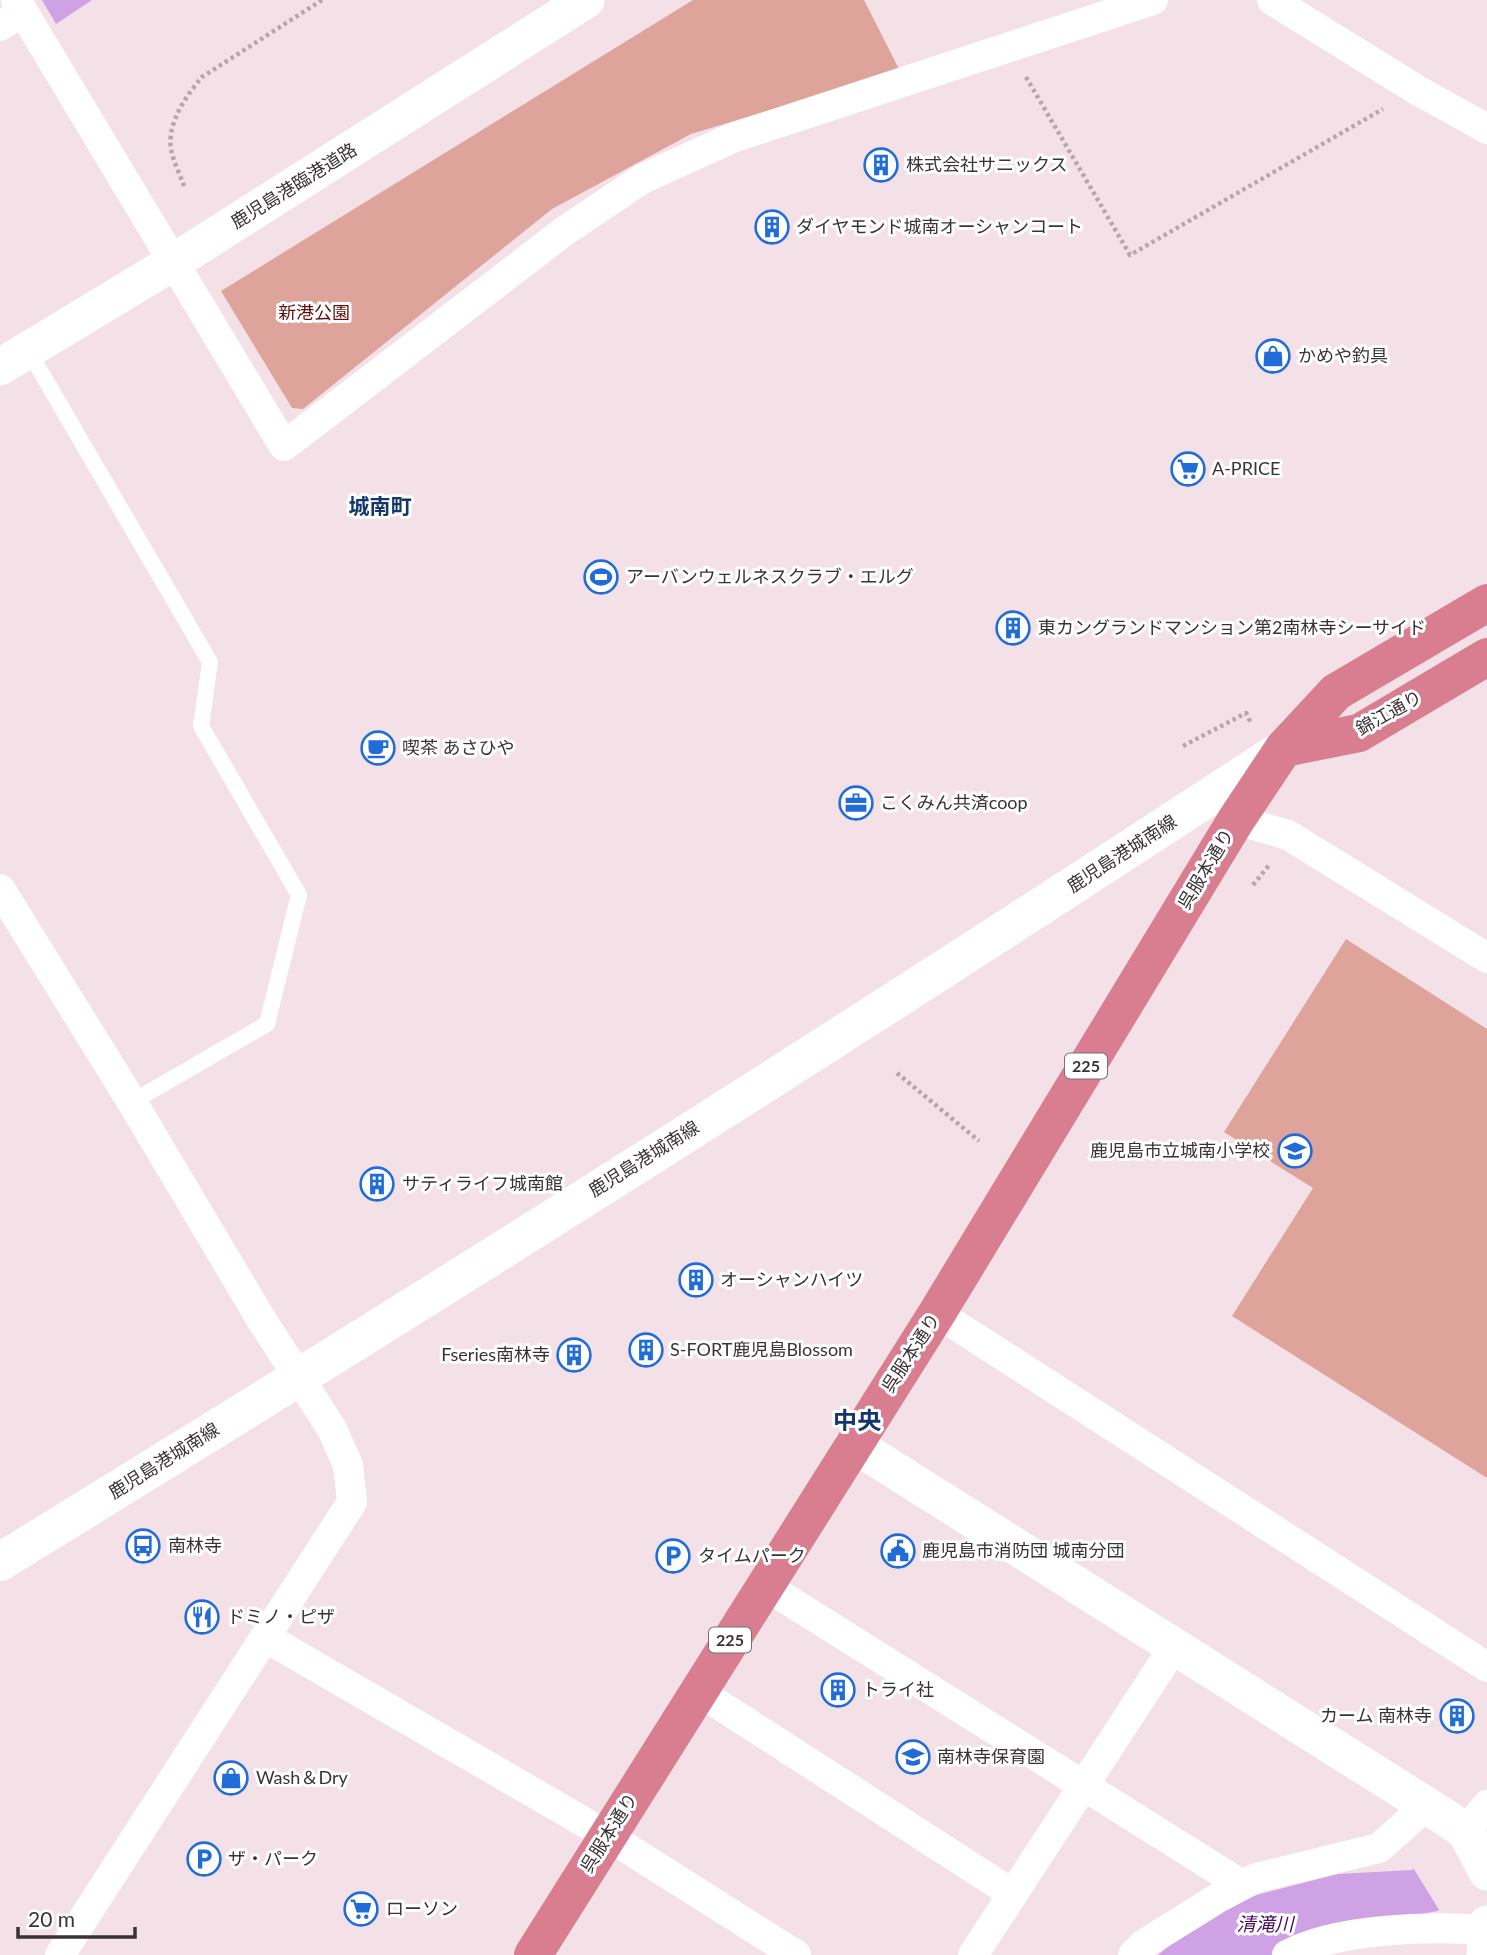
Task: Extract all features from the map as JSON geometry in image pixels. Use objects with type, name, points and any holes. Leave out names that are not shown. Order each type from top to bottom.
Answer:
[{"type":"highway","name":"225","points":[[1283,748],[1336,692],[1487,603]]},
{"type":"highway","name":"錦江通り","points":[[1283,748],[1359,733],[1487,657]]},
{"type":"highway","name":"呉服本通り","points":[[533,1955],[937,1313],[1236,820],[1283,748]]},
{"type":"main road","name":"鹿児島港城南線","points":[[0,1562],[298,1378],[1061,894],[1283,748]]},
{"type":"street","name":"鹿児島港臨港道路","points":[[14,359],[172,263],[586,0]]},
{"type":"street","points":[[13,13],[172,263],[284,446],[566,230],[642,179],[732,138],[1153,0]]},
{"type":"street","points":[[1272,0],[1417,90],[1487,129]]},
{"type":"street","points":[[1236,820],[1288,835],[1487,958]]},
{"type":"street","points":[[0,889],[298,1378],[332,1429],[348,1465],[352,1502],[60,1955]]},
{"type":"street","points":[[937,1313],[1487,1667]]},
{"type":"street","points":[[853,1444],[1425,1807],[1476,1819],[1487,1872]]},
{"type":"street","points":[[764,1585],[1242,1885]]},
{"type":"street","points":[[265,1637],[608,1836],[796,1955]]},
{"type":"street","points":[[973,1955],[1174,1647]]},
{"type":"street","points":[[698,1691],[1013,1894]]},
{"type":"street","points":[[1133,1955],[1144,1944],[1256,1878],[1380,1848],[1425,1807]]},
{"type":"street","points":[[1287,1955],[1306,1945],[1382,1931],[1452,1927],[1486,1936]]},
{"type":"lane","points":[[14,359],[210,662],[201,726],[299,895],[267,1024],[132,1102]]},
{"type":"path","points":[[184,186],[171,148],[172,128],[188,94],[201,77],[322,0]]},
{"type":"path","points":[[1025,75],[1130,255],[1417,90]]},
{"type":"path","points":[[1183,746],[1245,713]]},
{"type":"path","points":[[897,1073],[979,1141]]},
{"type":"green space","name":"新港公園","points":[[693,0],[864,0],[900,71],[691,134],[552,209],[303,409],[292,408],[221,291]]},
{"type":"green space","points":[[1346,939],[1487,1029],[1487,1478],[1232,1316],[1313,1188],[1224,1132]]},
{"type":"water","points":[[42,0],[92,0],[56,24]]},
{"type":"water","name":"清滝川","points":[[1487,1835],[1487,1888],[1437,1911],[1299,1939],[1271,1955],[1158,1955],[1182,1935],[1249,1897],[1338,1874],[1411,1870]]},
{"type":"pier","points":[[1487,1832],[1487,1892],[1441,1913],[1412,1866]]},
{"type":"place","name":"株式会社サニックス","points":[[881,165]]},
{"type":"place","name":"ダイヤモンド城南オーシャンコート","points":[[772,227]]},
{"type":"place","name":"かめや釣具","points":[[1273,356]]},
{"type":"place","name":"A-PRICE","points":[[1188,469]]},
{"type":"place","name":"アーバンウェルネスクラブ・エルグ","points":[[601,577]]},
{"type":"place","name":"東カングランドマンション第2南林寺シーサイド","points":[[1013,628]]},
{"type":"place","name":"喫茶 あさひや","points":[[378,748]]},
{"type":"place","name":"こくみん共済coop","points":[[856,803]]},
{"type":"place","name":"鹿児島市立城南小学校","points":[[1295,1151]]},
{"type":"place","name":"サティライフ城南館","points":[[377,1184]]},
{"type":"place","name":"オーシャンハイツ","points":[[696,1280]]},
{"type":"place","name":"S-FORT鹿児島Blossom","points":[[646,1350]]},
{"type":"place","name":"Fseries南林寺","points":[[574,1355]]},
{"type":"place","name":"南林寺","points":[[143,1546]]},
{"type":"place","name":"鹿児島市消防団 城南分団","points":[[898,1551]]},
{"type":"place","name":"タイムパーク","points":[[673,1556]]},
{"type":"place","name":"ドミノ・ピザ","points":[[202,1617]]},
{"type":"place","name":"トライ社","points":[[838,1690]]},
{"type":"place","name":"カーム 南林寺","points":[[1457,1716]]},
{"type":"place","name":"南林寺保育園","points":[[913,1757]]},
{"type":"place","name":"Wash＆Dry","points":[[231,1778]]},
{"type":"place","name":"ザ・パーク","points":[[204,1859]]},
{"type":"place","name":"ローソン","points":[[361,1909]]},
{"type":"district","name":"城南町","points":[[380,507]]},
{"type":"district","name":"中央","points":[[857,1421]]}]
